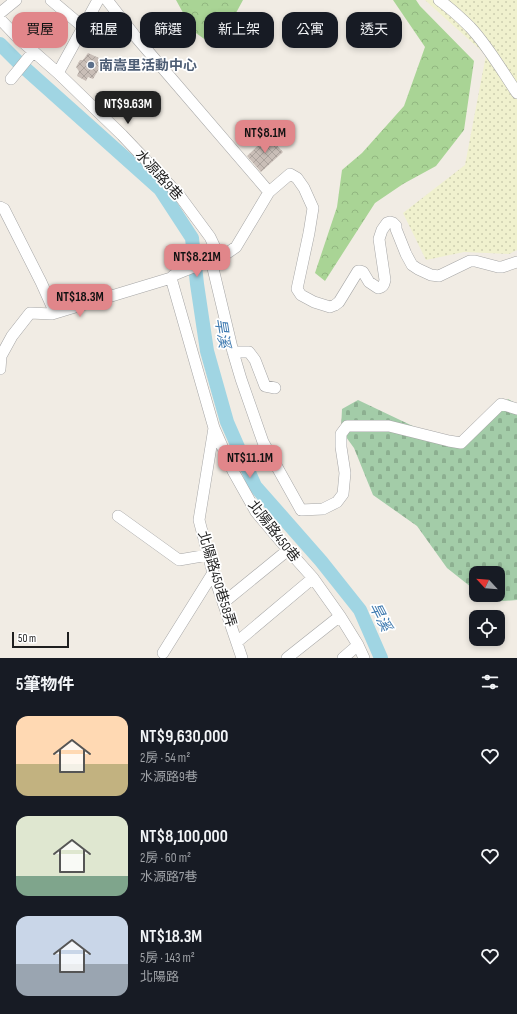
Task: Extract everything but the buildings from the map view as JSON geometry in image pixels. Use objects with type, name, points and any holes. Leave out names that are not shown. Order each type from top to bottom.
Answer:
[{"type":"street","points":[[0,13],[16,0]]},
{"type":"street","points":[[51,0],[76,20]]},
{"type":"street","points":[[91,12],[98,0]]},
{"type":"street","points":[[107,0],[135,36],[269,192]]},
{"type":"street","points":[[439,0],[456,13],[470,27],[486,47],[517,93]]},
{"type":"street","name":"水源路9巷","points":[[0,19],[17,37],[58,73],[122,135],[179,195],[210,237],[216,259],[233,352],[241,379],[262,442],[301,510],[323,509],[337,502],[343,494],[345,472],[341,447],[341,434],[347,426],[389,426],[461,443],[501,404],[517,409]]},
{"type":"street","points":[[58,73],[76,39]]},
{"type":"street","points":[[11,79],[33,52]]},
{"type":"street","points":[[0,369],[1,356],[12,336],[30,313],[52,314],[172,277],[216,259],[236,246],[269,192],[290,174],[297,178],[304,188],[313,208],[297,289],[301,295],[314,302],[330,306],[335,305],[339,302],[358,271],[363,272],[369,282],[378,288],[384,285],[385,280],[379,239],[385,225],[388,222],[393,223],[396,226],[406,254],[412,265],[431,275],[439,276],[470,261],[475,261],[498,268],[517,262]]},
{"type":"street","points":[[0,207],[4,209],[55,313]]},
{"type":"street","name":"北陽路450巷","points":[[172,277],[214,428],[233,470],[256,512],[313,578],[340,616],[358,645],[364,658]]},
{"type":"street","points":[[233,352],[249,352],[255,360],[265,386],[275,388]]},
{"type":"street","name":"北陽路450巷58弄","points":[[214,428],[199,520],[208,555],[242,658]]},
{"type":"street","points":[[118,516],[179,560],[208,555]]},
{"type":"street","points":[[223,602],[288,550]]},
{"type":"street","points":[[163,653],[214,573]]},
{"type":"street","points":[[237,642],[313,578]]},
{"type":"street","points":[[287,658],[340,616]]},
{"type":"street","points":[[343,658],[358,645]]},
{"type":"green space","points":[[176,0],[243,0],[236,12],[204,12],[204,39],[196,33],[196,12],[183,12]]},
{"type":"green space","points":[[393,0],[416,0],[420,6],[474,61],[464,130],[436,166],[403,184],[375,203],[325,281],[315,273],[337,207],[342,170],[362,153],[404,106],[425,47]]},
{"type":"green space","points":[[425,0],[517,0],[517,250],[509,254],[464,252],[426,260],[403,213],[465,165],[486,55]]},
{"type":"green space","points":[[508,399],[517,404],[517,600],[505,601],[505,566],[469,566],[469,585],[447,568],[417,526],[373,495],[354,448],[341,430],[342,409],[358,400],[419,429],[467,442]]},
{"type":"waterway","name":"旱溪","points":[[0,44],[19,63],[160,189],[192,238],[207,351],[227,422],[255,486],[321,561],[360,610],[381,658]]},
{"type":"place","name":"南嵩里活動中心","points":[[91,65]]}]
